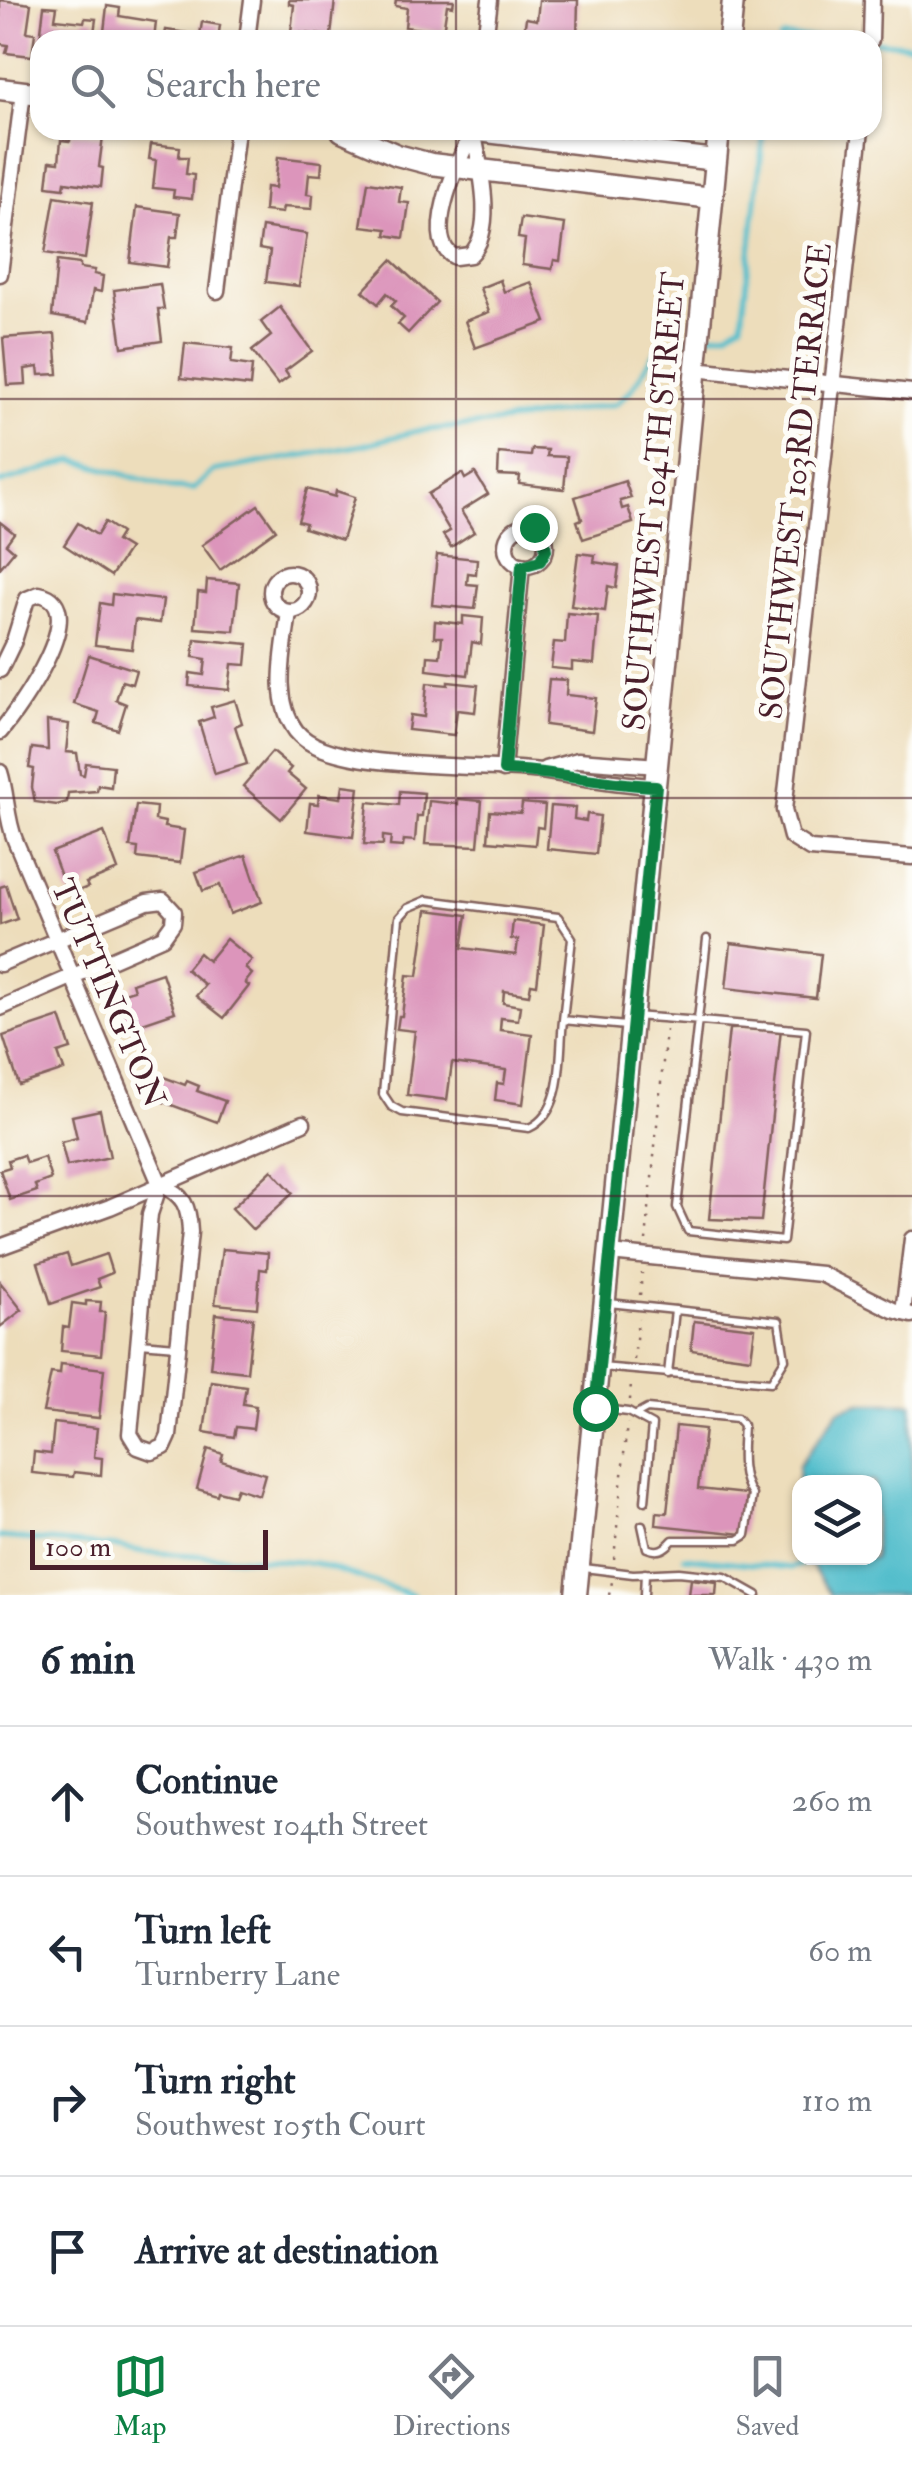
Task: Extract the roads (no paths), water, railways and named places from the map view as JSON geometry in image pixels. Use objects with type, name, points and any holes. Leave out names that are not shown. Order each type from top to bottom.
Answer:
[{"type":"main road","points":[[730,30],[733,0]]},
{"type":"main road","points":[[0,89],[30,93]]},
{"type":"main road","points":[[363,140],[410,160],[456,168],[712,198]]},
{"type":"main road","points":[[553,140],[716,160]]},
{"type":"main road","name":"SOUTHWEST 104TH STREET","points":[[576,1595],[718,140]]},
{"type":"street","points":[[249,30],[252,0]]},
{"type":"street","points":[[486,30],[490,0]]},
{"type":"street","points":[[871,30],[872,0]]},
{"type":"street","points":[[0,274],[30,104]]},
{"type":"street","points":[[217,291],[235,140]]},
{"type":"street","points":[[468,140],[445,198],[441,232],[444,250],[455,257],[470,255],[478,246],[485,196],[474,140]]},
{"type":"street","name":"SOUTHWEST 103RD TERRACE","points":[[860,140],[784,810],[791,837],[810,848],[912,857]]},
{"type":"street","points":[[696,358],[834,383],[912,392]]},
{"type":"street","points":[[504,770],[522,566]]},
{"type":"street","points":[[0,670],[14,641],[26,600],[40,594],[53,599],[57,605],[57,626],[44,669],[0,732]]},
{"type":"street","points":[[290,611],[282,693],[294,729],[312,745],[352,757],[539,770],[577,779],[657,776]]},
{"type":"street","name":"TUTTINGTON","points":[[0,772],[8,806],[4,819],[160,1184],[150,1214],[130,1434],[138,1447],[152,1452],[167,1443],[190,1218],[186,1202],[177,1191],[160,1184]]},
{"type":"street","points":[[0,964],[147,902],[163,900],[172,907],[173,923],[163,937],[0,1008]]},
{"type":"street","points":[[0,1247],[95,1213],[303,1123]]},
{"type":"street","points":[[610,1252],[821,1274],[908,1314],[912,1239]]},
{"type":"lane","points":[[427,900],[558,916],[572,938],[563,1020],[552,1111],[529,1128],[402,1112],[391,1106],[383,1094],[400,918],[416,903],[427,900]]},
{"type":"lane","points":[[563,1020],[668,1018],[699,1021],[806,1030],[783,1241],[688,1231],[678,1208],[699,1021],[708,939]]},
{"type":"lane","points":[[600,1367],[771,1382],[785,1359],[779,1321],[674,1310],[639,1302],[606,1302]]},
{"type":"lane","points":[[668,1374],[674,1310]]},
{"type":"lane","points":[[138,1342],[178,1346]]},
{"type":"lane","points":[[595,1408],[638,1414],[652,1425],[646,1500]]},
{"type":"lane","points":[[638,1414],[647,1409],[736,1418],[744,1425],[742,1462],[746,1487],[752,1495],[746,1535],[731,1542],[673,1540],[655,1551],[647,1548],[643,1540],[642,1524]]},
{"type":"lane","points":[[579,1568],[725,1577],[757,1595]]},
{"type":"lane","points":[[644,1595],[646,1574]]},
{"type":"water","points":[[860,1403],[912,1403],[912,1595],[831,1595],[811,1565],[882,1565],[882,1475],[798,1475],[799,1465],[839,1410]]},
{"type":"waterway","points":[[882,42],[912,45]]},
{"type":"waterway","points":[[702,336],[728,332],[742,323],[763,140]]},
{"type":"waterway","points":[[0,483],[74,460],[171,488],[194,489],[213,471],[363,445],[417,431],[616,404],[631,390],[661,344],[691,339]]},
{"type":"waterway","points":[[0,1537],[144,1552],[315,1563],[413,1595]]},
{"type":"waterway","points":[[684,1557],[791,1568],[800,1565]]}]
